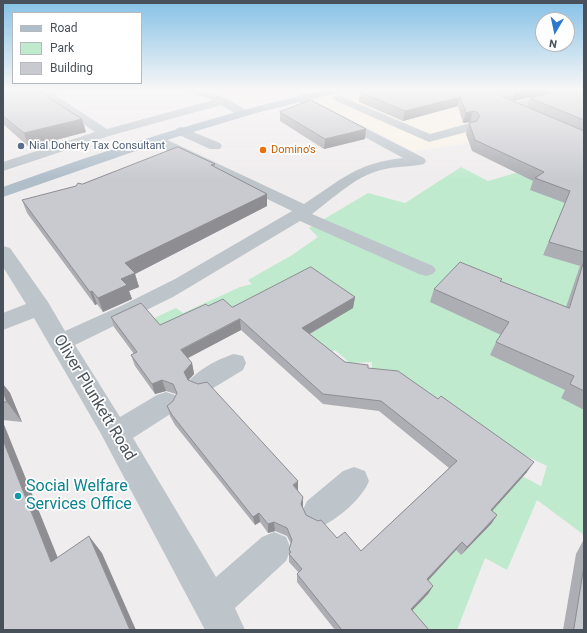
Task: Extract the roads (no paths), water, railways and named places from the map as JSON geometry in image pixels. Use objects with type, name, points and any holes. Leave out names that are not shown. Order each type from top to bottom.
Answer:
[{"type":"main road","points":[[3,192],[39,178],[181,131],[221,120]]},
{"type":"street","points":[[85,120],[105,133]]},
{"type":"street","points":[[3,167],[105,133],[156,120]]},
{"type":"street","points":[[61,342],[148,302],[302,213],[360,173],[378,166],[398,162],[419,161],[341,120]]},
{"type":"street","points":[[390,120],[429,138],[470,127]]},
{"type":"street","points":[[181,131],[215,146]]},
{"type":"street","points":[[156,140],[183,151],[302,213],[426,270]]},
{"type":"street","points":[[162,160],[183,151]]},
{"type":"street","name":"Oliver Plunkett Road","points":[[3,252],[40,307],[61,342],[130,460],[218,617]]},
{"type":"street","points":[[3,322],[40,307]]},
{"type":"street","points":[[201,383],[234,363]]},
{"type":"street","points":[[115,435],[166,403]]},
{"type":"street","points":[[318,512],[354,481]]},
{"type":"street","points":[[218,617],[274,549]]},
{"type":"place","name":"Nial Doherty Tax Consultant","points":[[21,146]]},
{"type":"place","name":"Domino's","points":[[263,150]]},
{"type":"place","name":"Social Welfare Services Office","points":[[18,496]]}]
